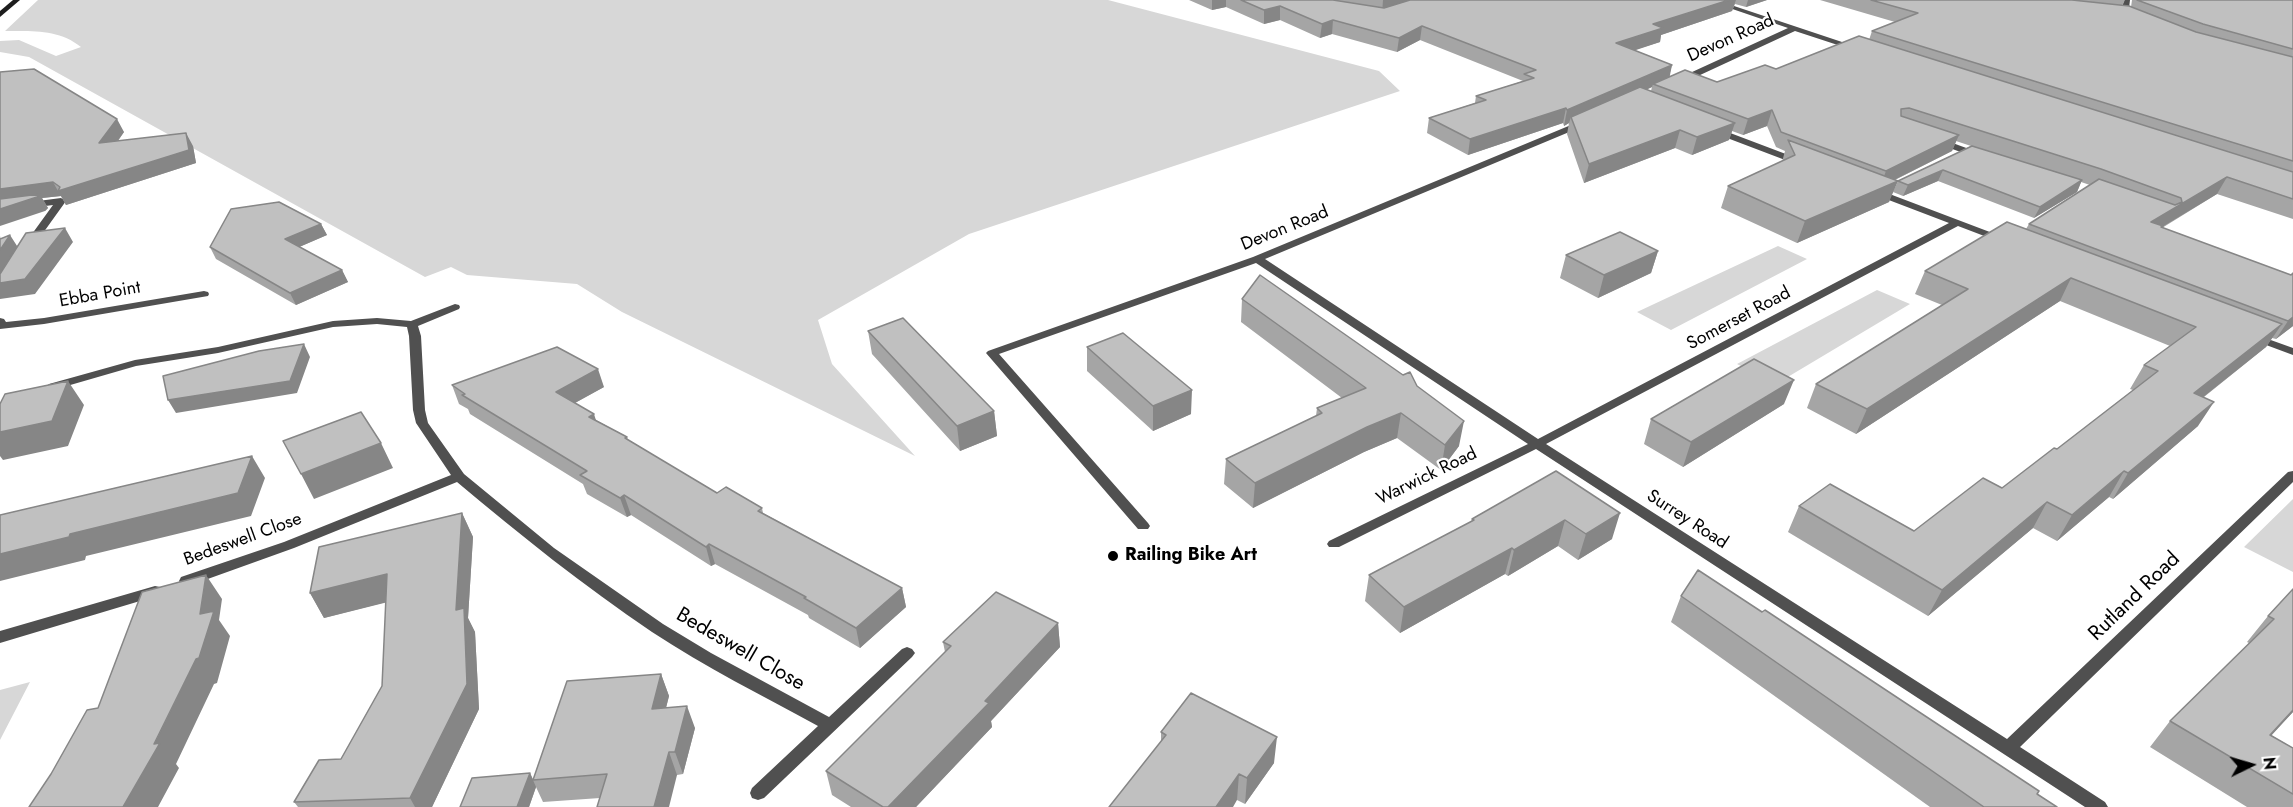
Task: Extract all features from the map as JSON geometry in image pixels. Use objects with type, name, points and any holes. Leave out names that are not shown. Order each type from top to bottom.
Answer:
[{"type":"street","points":[[0,15],[17,0]]},
{"type":"street","points":[[1709,0],[1863,50]]},
{"type":"street","points":[[1721,4],[1733,0]]},
{"type":"street","points":[[2124,16],[2127,0]]},
{"type":"street","points":[[2113,14],[2134,19]]},
{"type":"street","name":"Devon Road","points":[[1669,86],[1795,28]]},
{"type":"street","name":"Devon Road","points":[[1143,526],[992,353],[1257,259],[1594,118]]},
{"type":"street","points":[[1703,125],[1802,164]]},
{"type":"street","points":[[1933,139],[1976,154]]},
{"type":"street","points":[[1956,155],[1966,150]]},
{"type":"street","points":[[1869,189],[1884,191],[1957,223],[2008,242]]},
{"type":"street","points":[[0,209],[61,201],[22,257]]},
{"type":"street","name":"Somerset Road","points":[[1536,444],[1957,223]]},
{"type":"street","name":"Surrey Road","points":[[1257,259],[1536,444],[2099,807]]},
{"type":"street","name":"Ebba Point","points":[[0,324],[44,321],[204,294]]},
{"type":"street","points":[[36,392],[135,363],[218,350],[333,324],[377,321],[412,324],[455,307]]},
{"type":"street","name":"Bedeswell Close","points":[[412,324],[415,336],[418,410],[422,423],[459,477],[549,550],[658,628],[830,725]]},
{"type":"street","points":[[2238,331],[2293,352]]},
{"type":"street","name":"Warwick Road","points":[[1334,543],[1536,444]]},
{"type":"street","name":"Rutland Road","points":[[2007,749],[2293,475]]},
{"type":"street","name":"Bedeswell Close","points":[[0,637],[80,615],[200,576],[331,529],[459,477]]},
{"type":"street","points":[[758,793],[907,653]]},
{"type":"shaded area","points":[[38,0],[1108,0],[1379,71],[1400,91],[969,234],[818,320],[832,364],[915,456],[622,312],[577,284],[467,275],[451,267],[425,277],[29,57],[0,52],[0,41],[19,40],[56,56],[81,47],[73,41],[54,34],[35,31],[5,31]]},
{"type":"shaded area","points":[[1778,246],[1807,259],[1671,330],[1637,312]]},
{"type":"shaded area","points":[[1877,290],[1910,304],[1776,384],[1737,364]]},
{"type":"shaded area","points":[[2293,499],[2293,572],[2244,547]]},
{"type":"shaded area","points":[[30,682],[0,740],[0,690]]},
{"type":"building","points":[[1241,0],[1333,0],[1384,8],[1410,0],[1729,0],[1653,24],[1663,28],[1616,43],[1672,65],[1567,110],[1566,108],[1470,139],[1429,118],[1486,100],[1476,96],[1534,78],[1524,74],[1536,70],[1422,26],[1399,38],[1333,20],[1322,24],[1280,6],[1264,10]]},
{"type":"building","points":[[1871,0],[2072,0],[2129,6],[2196,32],[2293,57],[2293,161],[1872,31],[1918,13]]},
{"type":"building","points":[[2137,0],[2293,0],[2293,49],[2203,24]]},
{"type":"building","points":[[1859,36],[2293,172],[2293,199],[2227,177],[2151,222],[2291,275],[2293,273],[2293,317],[2288,321],[2029,224],[2099,179],[2175,205],[2182,202],[2181,198],[2101,169],[1909,108],[1901,109],[1901,116],[1959,135],[1886,171],[1781,132],[1772,110],[1748,119],[1653,84],[1685,70],[1717,82],[1765,65],[1776,69]]},
{"type":"building","points":[[34,69],[117,119],[99,143],[186,133],[189,150],[58,191],[60,187],[53,182],[0,189],[0,72]]},
{"type":"building","points":[[1640,87],[1735,123],[1697,137],[1680,130],[1589,164],[1571,117]]},
{"type":"building","points":[[1788,140],[1898,181],[1805,221],[1728,186],[1795,155]]},
{"type":"building","points":[[1972,146],[2082,180],[2040,207],[1943,170],[1908,185],[1898,181]]},
{"type":"building","points":[[40,194],[37,197],[0,209],[0,199]]},
{"type":"building","points":[[279,202],[321,224],[285,239],[342,270],[290,293],[210,247],[231,209]]},
{"type":"building","points":[[2007,222],[2282,324],[2194,393],[2214,402],[2128,473],[2124,471],[2072,515],[2047,502],[1942,590],[1799,506],[1830,484],[1914,531],[1983,478],[2002,488],[2054,448],[2057,449],[2158,371],[2144,365],[2196,327],[2071,278],[1867,409],[1816,384],[1968,289],[1925,271]]},
{"type":"building","points":[[65,228],[25,279],[0,283],[0,274],[26,233]]},
{"type":"building","points":[[1620,232],[1658,251],[1604,275],[1566,255]]},
{"type":"building","points":[[10,235],[0,250],[0,239]]},
{"type":"building","points":[[1260,275],[1403,375],[1410,372],[1417,386],[1464,421],[1445,445],[1401,413],[1367,427],[1255,483],[1226,459],[1322,413],[1317,408],[1366,388],[1242,299]]},
{"type":"building","points":[[903,318],[994,411],[957,426],[868,331]]},
{"type":"building","points":[[1123,333],[1192,390],[1153,406],[1087,347]]},
{"type":"building","points":[[304,344],[290,381],[168,400],[163,376],[259,351]]},
{"type":"building","points":[[557,347],[598,369],[556,392],[594,414],[589,417],[627,437],[625,438],[717,493],[726,487],[762,508],[758,511],[902,588],[856,628],[804,598],[806,597],[709,544],[706,547],[624,495],[620,498],[580,475],[587,471],[462,395],[465,394],[452,385]]},
{"type":"building","points":[[1754,359],[1794,380],[1691,442],[1651,419]]},
{"type":"building","points":[[68,381],[52,421],[0,432],[0,404],[5,394]]},
{"type":"building","points":[[361,412],[381,443],[301,474],[283,441]]},
{"type":"building","points":[[252,456],[238,493],[70,534],[69,537],[0,554],[0,515]]},
{"type":"building","points":[[1556,471],[1620,513],[1586,534],[1565,520],[1514,550],[1512,548],[1404,607],[1369,575],[1474,520],[1472,519]]},
{"type":"building","points":[[462,513],[456,610],[464,608],[467,684],[410,798],[294,802],[319,760],[341,759],[382,686],[387,574],[310,593],[319,547]]},
{"type":"building","points":[[1698,570],[1762,612],[1765,610],[2039,791],[2037,794],[2057,807],[1984,807],[1681,596]]},
{"type":"building","points":[[206,575],[200,614],[214,611],[199,658],[196,659],[154,744],[160,743],[123,807],[29,807],[51,774],[87,710],[98,708],[142,592]]},
{"type":"building","points":[[2293,589],[2293,710],[2270,735],[2293,748],[2293,794],[2170,721],[2274,619],[2268,616]]},
{"type":"building","points":[[996,592],[1058,623],[985,701],[989,703],[888,807],[883,807],[826,771],[951,646],[943,642]]},
{"type":"building","points":[[661,674],[652,709],[687,706],[675,752],[669,752],[654,807],[597,807],[607,774],[533,780],[567,681]]},
{"type":"building","points":[[1191,693],[1277,737],[1247,778],[1239,774],[1216,807],[1109,807],[1166,735],[1161,732]]},
{"type":"building","points":[[530,773],[517,807],[460,807],[472,778]]},
{"type":"place","name":"Railing Bike Art","points":[[1113,556]]}]
